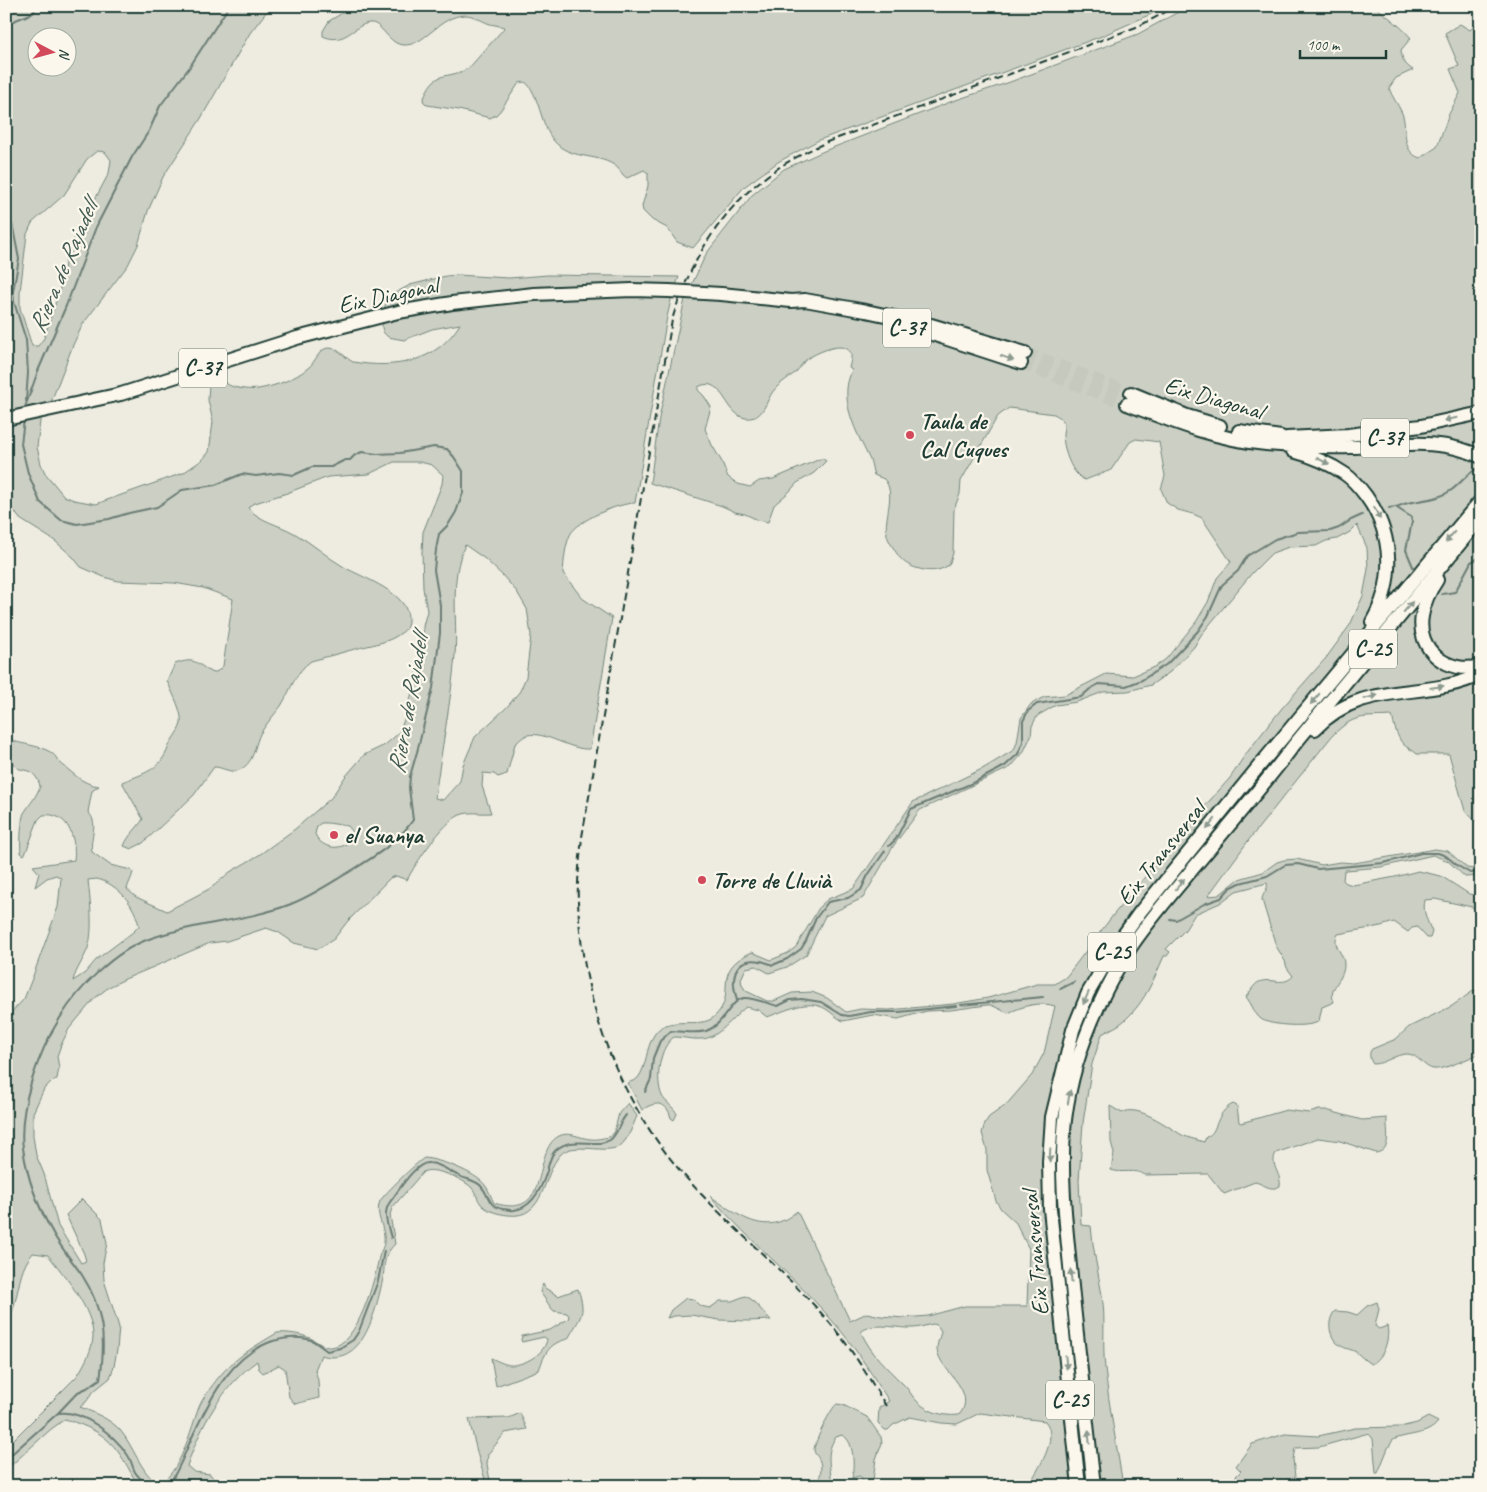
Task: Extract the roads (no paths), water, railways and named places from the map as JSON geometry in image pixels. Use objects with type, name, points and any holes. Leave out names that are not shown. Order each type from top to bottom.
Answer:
[{"type":"highway","name":"Eix Diagonal","points":[[6,419],[121,394],[297,338],[398,312],[461,302],[534,294],[632,290],[669,291],[791,301],[803,306],[860,316],[1023,358]]},
{"type":"highway","name":"Eix Diagonal","points":[[1264,444],[1199,429],[1129,399],[1210,424],[1287,438]]},
{"type":"highway","points":[[1287,438],[1348,435],[1421,426],[1481,413]]},
{"type":"highway","name":"C-37","points":[[1287,438],[1322,441],[1426,437],[1451,439],[1481,450]]},
{"type":"highway","name":"C-37","points":[[1264,444],[1349,447],[1425,443],[1449,446],[1481,457]]},
{"type":"highway","name":"C-37","points":[[1264,444],[1313,456],[1346,475],[1358,486],[1375,508],[1381,521],[1389,554],[1386,590],[1371,624],[1361,636],[1346,662]]},
{"type":"highway","name":"Eix Transversal","points":[[1079,1486],[1050,1209],[1049,1162],[1052,1117],[1073,1030],[1088,993],[1114,947],[1140,912],[1481,500]]},
{"type":"highway","name":"Eix Transversal","points":[[1094,1486],[1074,1310],[1064,1207],[1062,1161],[1065,1119],[1072,1084],[1086,1034],[1126,954],[1149,922],[1267,781],[1294,745],[1481,518]]},
{"type":"highway","points":[[1454,551],[1449,564],[1433,586],[1426,601],[1422,615],[1423,638],[1428,649],[1444,664],[1467,668],[1481,666]]},
{"type":"highway","points":[[1267,781],[1318,726],[1347,705],[1371,696],[1391,692],[1441,687],[1471,679],[1481,674]]},
{"type":"waterway","points":[[6,24],[33,13],[37,6]]},
{"type":"waterway","name":"Riera de Rajadell","points":[[24,410],[96,227],[132,157],[149,131],[160,106],[189,68],[229,6]]},
{"type":"waterway","points":[[6,208],[11,218],[19,259],[13,291],[14,302],[26,340],[28,373],[26,401]]},
{"type":"waterway","name":"Riera de Rajadell","points":[[6,1459],[58,1413],[78,1392],[100,1379],[102,1365],[102,1325],[95,1300],[82,1275],[60,1245],[39,1204],[27,1171],[23,1148],[22,1132],[27,1098],[38,1063],[52,1031],[77,994],[99,971],[123,952],[166,933],[256,915],[299,901],[377,855],[407,828],[413,820],[409,788],[410,776],[433,688],[440,633],[440,605],[434,570],[436,550],[439,534],[448,525],[456,512],[463,493],[463,471],[447,449],[434,447],[400,453],[377,454],[362,452],[350,460],[345,460],[331,467],[312,467],[294,475],[279,473],[256,476],[242,474],[215,485],[182,490],[157,507],[109,519],[77,524],[61,520],[40,502],[28,473],[21,444],[24,420]]},
{"type":"waterway","points":[[1389,508],[1445,494],[1472,471],[1481,467]]},
{"type":"waterway","points":[[1397,508],[1411,517],[1412,522],[1406,550],[1414,569]]},
{"type":"waterway","points":[[889,846],[896,839],[911,809],[975,782],[1005,766],[1018,754],[1023,742],[1023,721],[1028,711],[1037,704],[1081,697],[1099,684],[1126,686],[1142,680],[1167,664],[1198,631],[1208,616],[1222,585],[1238,571],[1247,556],[1275,539],[1298,532],[1330,531],[1362,515]]},
{"type":"waterway","points":[[1442,594],[1455,592],[1471,562],[1481,557]]},
{"type":"waterway","points":[[737,1001],[734,983],[738,967],[742,963],[753,960],[773,965],[787,959],[801,949],[816,918],[828,902],[848,898],[861,890],[868,875],[885,851]]},
{"type":"waterway","points":[[1170,919],[1176,920],[1204,904],[1221,898],[1230,888],[1240,883],[1267,876],[1285,865],[1298,864],[1318,869],[1384,863],[1421,853],[1438,853],[1446,856],[1470,873],[1481,872]]},
{"type":"waterway","points":[[1060,989],[1074,982]]},
{"type":"waterway","points":[[961,1005],[1043,997]]},
{"type":"waterway","points":[[645,1092],[651,1079],[653,1058],[660,1041],[671,1031],[698,1032],[712,1028],[718,1024],[735,1003],[744,998],[778,1006],[790,1000],[802,999],[821,1002],[842,1015],[849,1016],[871,1012],[899,1012],[956,1006]]},
{"type":"waterway","points":[[391,1238],[386,1220],[386,1211],[407,1178],[418,1167],[429,1163],[436,1164],[476,1182],[481,1186],[494,1206],[514,1210],[526,1205],[535,1196],[542,1184],[555,1151],[568,1143],[597,1143],[610,1140],[615,1135],[626,1115]]},
{"type":"waterway","points":[[168,1486],[217,1390],[225,1377],[246,1355],[273,1341],[287,1338],[311,1340],[327,1351],[340,1348],[353,1340],[359,1331],[378,1281],[384,1251]]},
{"type":"waterway","points":[[59,1413],[78,1415],[106,1432],[128,1456],[136,1474],[149,1486]]},
{"type":"tunnel","points":[[1025,353],[1131,393]]},
{"type":"tunnel","points":[[1021,363],[1127,404]]},
{"type":"railway","points":[[886,1406],[851,1351],[821,1313],[708,1201],[665,1152],[625,1087],[609,1052],[587,978],[581,940],[578,901],[582,837],[672,320],[689,275],[713,232],[744,195],[783,165],[827,142],[1139,26],[1177,6]]},
{"type":"place","name":"Taula de Cal Cuques","points":[[910,435]]},
{"type":"place","name":"el Suanya","points":[[334,835]]},
{"type":"place","name":"Torre de Lluvià","points":[[702,880]]}]
